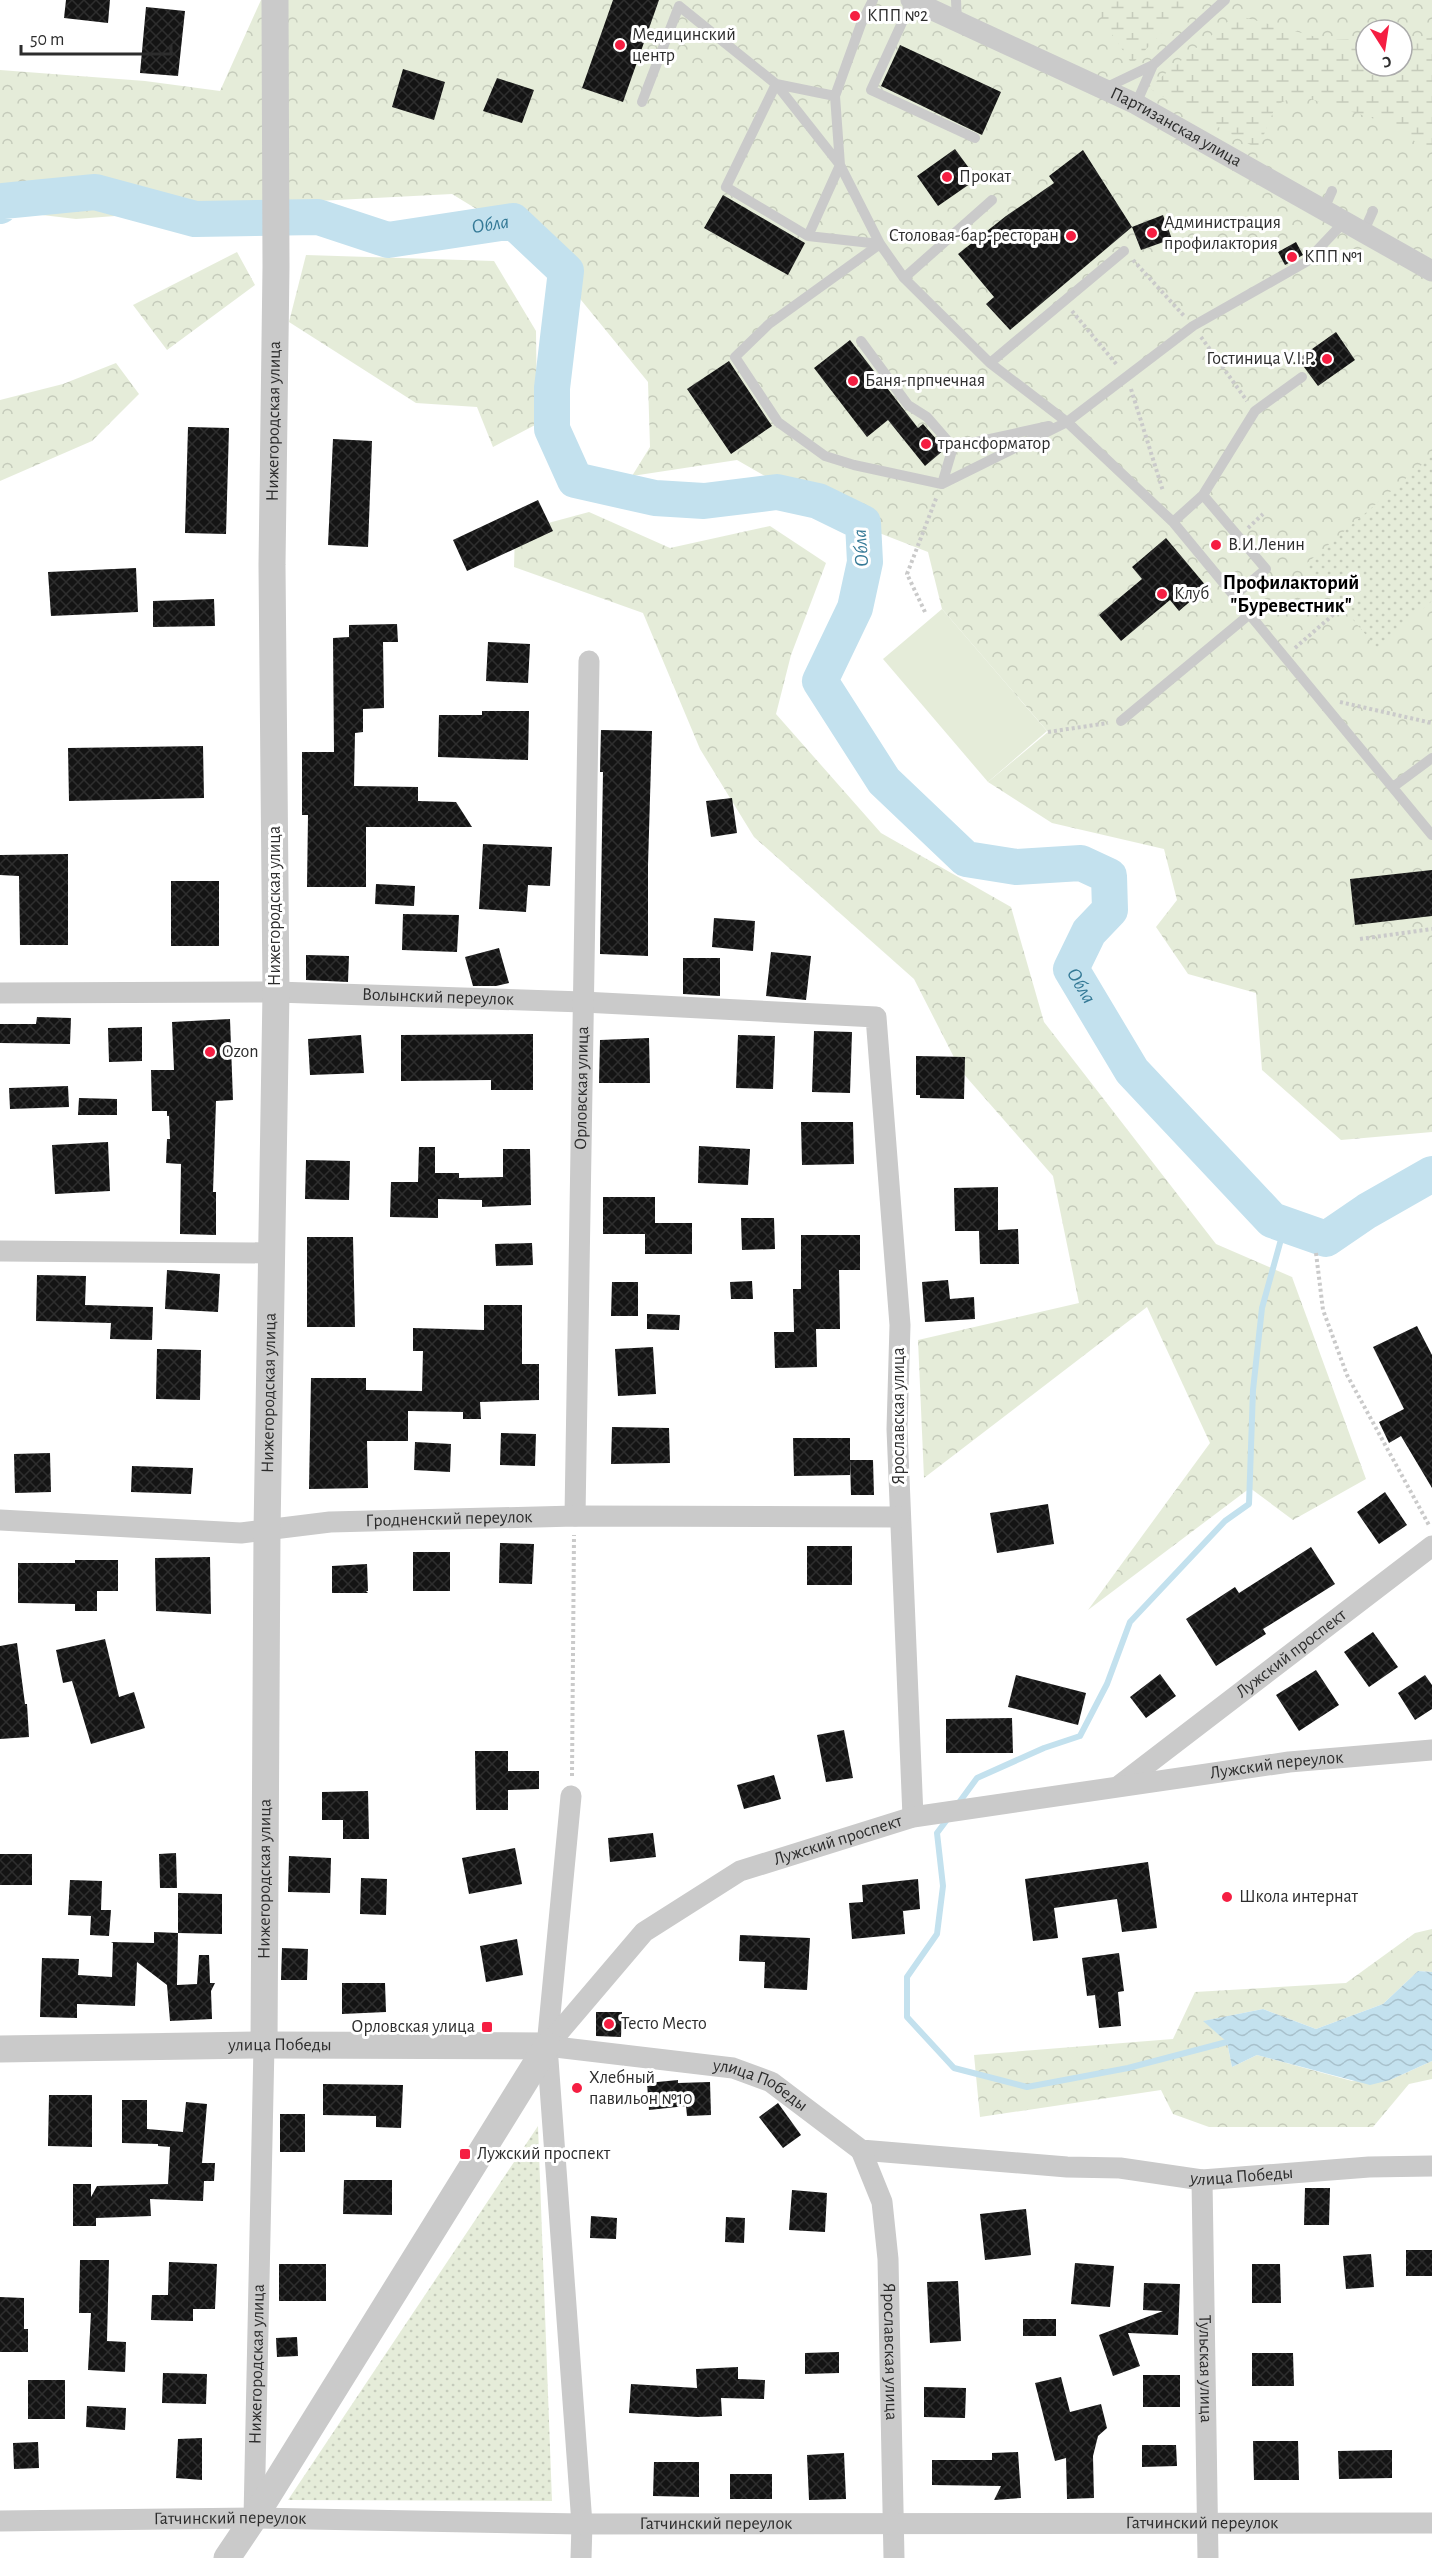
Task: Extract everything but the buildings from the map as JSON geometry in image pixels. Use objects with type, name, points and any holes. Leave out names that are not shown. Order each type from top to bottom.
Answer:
[{"type":"street","name":"Нижегородская улица","points":[[254,2518],[264,2045],[267,1532],[276,992],[272,565],[276,267],[275,0]]},
{"type":"street","name":"Партизанская улица","points":[[911,0],[956,10],[1103,89],[1328,200],[1344,222],[1432,271]]},
{"type":"street","name":"Орловская улица","points":[[575,1516],[588,661]]},
{"type":"street","name":"Волынский переулок","points":[[0,993],[276,992],[583,1002],[876,1017]]},
{"type":"street","name":"Ярославская улица","points":[[876,1017],[900,1325],[897,1429],[899,1517],[904,1577],[913,1817]]},
{"type":"street","points":[[0,1251],[273,1253]]},
{"type":"street","name":"Гродненский переулок","points":[[0,1520],[241,1533],[267,1532],[330,1522],[575,1516],[899,1517]]},
{"type":"street","name":"Лужский проспект","points":[[227,2558],[546,2046],[644,1932],[740,1871],[913,1817],[1120,1786],[1432,1546]]},
{"type":"street","name":"Лужский переулок","points":[[1120,1786],[1289,1762],[1432,1750]]},
{"type":"street","points":[[571,1796],[546,2046],[582,2524],[581,2558]]},
{"type":"street","name":"улица Победы","points":[[0,2049],[264,2045],[546,2046],[733,2068],[771,2082],[861,2150],[1068,2167],[1120,2168],[1202,2180],[1369,2167],[1432,2166]]},
{"type":"street","name":"Ярославская улица","points":[[861,2150],[882,2202],[888,2259],[894,2558]]},
{"type":"street","name":"Тульская улица","points":[[1202,2180],[1208,2558]]},
{"type":"street","name":"Гатчинский переулок","points":[[0,2521],[254,2518],[582,2524],[1432,2523]]},
{"type":"lane","points":[[808,236],[840,165],[835,96],[861,24],[873,0]]},
{"type":"lane","points":[[911,0],[871,90],[975,138]]},
{"type":"lane","points":[[1103,89],[1153,65],[1225,0]]},
{"type":"lane","points":[[642,102],[679,6],[776,84],[840,165],[880,244],[904,278],[990,363],[1067,422],[1173,522],[1432,835]]},
{"type":"lane","points":[[1136,104],[1153,65]]},
{"type":"lane","points":[[776,84],[835,96]]},
{"type":"lane","points":[[776,84],[726,187],[808,236],[880,244]]},
{"type":"lane","points":[[904,278],[992,200]]},
{"type":"lane","points":[[1362,233],[1373,211]]},
{"type":"lane","points":[[880,244],[769,324],[735,357],[778,422],[825,456],[854,465],[942,484],[1067,422],[1193,326],[1306,262],[1344,222]]},
{"type":"lane","points":[[990,363],[1124,251]]},
{"type":"lane","points":[[861,341],[908,405],[927,417],[953,447]]},
{"type":"lane","points":[[1173,522],[1203,495],[1255,411],[1302,377]]},
{"type":"lane","points":[[953,447],[1067,422]]},
{"type":"lane","points":[[942,484],[953,447]]},
{"type":"lane","points":[[1203,495],[1266,569],[1235,595]]},
{"type":"lane","points":[[1121,721],[1250,614]]},
{"type":"lane","points":[[1393,787],[1432,758]]},
{"type":"path","points":[[1124,251],[1193,326],[1255,411]]},
{"type":"path","points":[[1064,301],[1127,376],[1173,522]]},
{"type":"path","points":[[925,612],[907,574],[942,484]]},
{"type":"path","points":[[1286,656],[1342,607]]},
{"type":"path","points":[[1319,697],[1432,723]]},
{"type":"path","points":[[1048,732],[1121,721]]},
{"type":"path","points":[[1360,939],[1432,929]]},
{"type":"path","points":[[1316,1253],[1323,1310],[1347,1375],[1369,1419],[1432,1530]]},
{"type":"path","points":[[571,1796],[575,1516]]},
{"type":"green space","points":[[261,0],[1432,0],[1432,1132],[1341,1140],[1262,1070],[1256,993],[1188,974],[1156,927],[1177,900],[1164,849],[1052,823],[988,782],[1048,732],[942,609],[928,552],[833,515],[737,460],[632,476],[650,447],[648,382],[537,246],[452,194],[298,202],[76,219],[0,210],[0,70],[145,81],[220,91]]},
{"type":"green space","points":[[1089,0],[1193,0],[1132,64]]},
{"type":"green space","points":[[1236,15],[1327,40],[1354,39],[1354,78],[1414,78],[1414,38],[1432,37],[1432,151],[1378,120],[1298,95],[1276,105],[1258,149],[1148,88]]},
{"type":"green space","points":[[237,252],[255,285],[167,350],[133,305]]},
{"type":"green space","points":[[306,255],[494,261],[536,331],[537,424],[493,447],[477,407],[416,403],[289,322]]},
{"type":"green space","points":[[116,363],[139,394],[92,441],[0,481],[0,400],[63,384]]},
{"type":"green space","points":[[1432,456],[1432,601],[1377,648],[1306,564]]},
{"type":"green space","points":[[589,512],[670,548],[770,526],[826,563],[791,655],[776,714],[881,833],[1011,907],[1044,1022],[1216,1244],[1292,1277],[1366,1479],[1293,1520],[1250,1488],[1088,1610],[1210,1443],[1147,1307],[924,1478],[918,1340],[1079,1303],[1053,1176],[961,1071],[914,979],[754,837],[700,749],[643,613],[514,567],[515,532]]},
{"type":"green space","points":[[942,609],[1047,731],[988,782],[883,659]]},
{"type":"green space","points":[[1432,1929],[1432,1972],[1418,1971],[1383,2004],[1316,2029],[1263,2009],[1204,2021],[1227,2042],[1232,2067],[1257,2055],[1352,2081],[1390,2080],[1432,2061],[1432,2079],[1409,2084],[1373,2127],[1209,2127],[1173,2114],[1161,2090],[980,2117],[974,2055],[1173,2039],[1195,1992],[1346,1983],[1415,1933]]},
{"type":"green space","points":[[538,2126],[552,2501],[288,2500]]},
{"type":"water","points":[[1418,1971],[1432,1972],[1432,2061],[1390,2080],[1370,2085],[1257,2055],[1232,2067],[1227,2042],[1203,2021],[1263,2009],[1316,2029],[1383,2004]]},
{"type":"waterway","name":"Обла","points":[[0,206],[3,201],[95,192],[195,219],[318,217],[388,240],[513,221],[566,271],[552,388],[552,429],[575,480],[655,498],[704,501],[777,492],[818,501],[863,523],[865,562],[855,608],[820,681],[884,781],[966,859],[1016,867],[1081,863],[1109,876],[1110,910],[1089,932],[1071,969],[1132,1071],[1272,1220],[1326,1239],[1367,1211],[1432,1174]]},
{"type":"waterway","points":[[958,1804],[977,1778],[1044,1748],[1080,1736],[1107,1684],[1130,1622],[1225,1521],[1249,1504],[1253,1390],[1262,1308],[1285,1225]]},
{"type":"waterway","points":[[949,1817],[937,1833],[943,1886],[937,1934],[907,1977],[907,2017],[954,2068],[1027,2087],[1128,2068],[1227,2042]]},
{"type":"place","name":"КПП №2","points":[[855,16]]},
{"type":"place","name":"Медицинский центр","points":[[620,45]]},
{"type":"place","name":"Прокат","points":[[947,177]]},
{"type":"place","name":"Администрация профилактория","points":[[1152,233]]},
{"type":"place","name":"Столовая-бар-ресторан","points":[[1071,236]]},
{"type":"place","name":"КПП №1","points":[[1292,257]]},
{"type":"place","name":"Гостиница V.I.P.","points":[[1327,359]]},
{"type":"place","name":"Баня-прпчечная","points":[[853,381]]},
{"type":"place","name":"трансформатор","points":[[926,444]]},
{"type":"place","name":"В.И.Ленин","points":[[1216,545]]},
{"type":"place","name":"Клуб","points":[[1162,594]]},
{"type":"place","name":"Ozon","points":[[210,1052]]},
{"type":"place","name":"Школа интернат","points":[[1227,1897]]},
{"type":"place","name":"Тесто Место","points":[[609,2024]]},
{"type":"place","name":"Орловская улица","points":[[487,2027]]},
{"type":"place","name":"Хлебный павильон №10","points":[[577,2088]]},
{"type":"place","name":"Лужский проспект","points":[[465,2154]]},
{"type":"district","name":"Профилакторий \"Буревестник\"","points":[[1291,594]]}]
